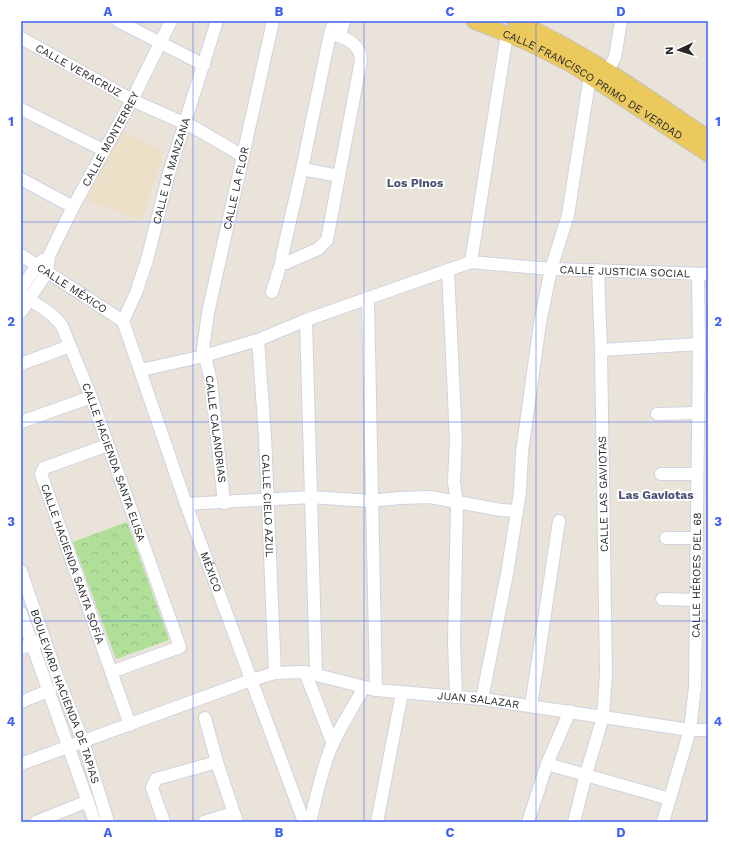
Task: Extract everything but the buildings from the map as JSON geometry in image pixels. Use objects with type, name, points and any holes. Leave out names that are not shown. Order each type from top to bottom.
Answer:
[{"type":"main road","name":"CALLE FRANCISCO PRIMO DE VERDAD","points":[[474,21],[530,43],[600,77],[708,138]]},
{"type":"main road","name":"CALLE FRANCISCO PRIMO DE VERDAD","points":[[515,21],[544,34],[600,77],[708,154]]},
{"type":"street","points":[[118,21],[204,65]]},
{"type":"street","name":"CALLE MONTERREY","points":[[42,268],[103,150],[132,100],[171,21]]},
{"type":"street","name":"CALLE LA MANZANA","points":[[123,321],[136,293],[147,260],[169,173],[217,21]]},
{"type":"street","name":"CALLE LA FLOR","points":[[204,356],[203,349],[208,313],[273,21]]},
{"type":"street","points":[[272,292],[282,260],[302,169],[335,35],[334,21]]},
{"type":"street","points":[[335,35],[344,21]]},
{"type":"street","points":[[482,699],[507,574],[517,511],[522,452],[540,323],[551,269],[568,215],[600,77],[616,57],[621,21]]},
{"type":"street","points":[[141,370],[204,356],[258,340],[306,320],[471,262],[507,34]]},
{"type":"street","points":[[282,260],[290,263],[324,245],[327,240],[361,60],[357,46],[335,35]]},
{"type":"street","name":"CALLE VERACRUZ","points":[[21,38],[132,100],[195,128],[243,156]]},
{"type":"street","points":[[21,109],[103,150]]},
{"type":"street","points":[[302,169],[339,176]]},
{"type":"street","points":[[21,179],[73,207]]},
{"type":"street","name":"CALLE MÉXICO","points":[[21,255],[123,321]]},
{"type":"street","name":"CALLE JUSTICIA SOCIAL","points":[[471,262],[551,269],[703,275]]},
{"type":"street","points":[[21,289],[42,268]]},
{"type":"street","points":[[21,312],[26,298],[42,268]]},
{"type":"street","points":[[448,270],[456,440],[454,482],[456,503],[456,697]]},
{"type":"street","name":"CALLE LAS GAVIOTAS","points":[[574,822],[586,774],[603,717],[606,674],[601,350],[598,270]]},
{"type":"street","name":"CALLE HÉROES DEL 68","points":[[663,822],[690,730],[695,687],[699,344],[703,275]]},
{"type":"street","name":"CALLE HACIENDA SANTA ELISA","points":[[26,298],[56,317],[62,326],[91,397],[180,647],[111,672]]},
{"type":"street","points":[[310,822],[333,744],[370,689],[368,299]]},
{"type":"street","points":[[306,320],[310,497],[310,673],[333,744]]},
{"type":"street","name":"MÉXICO","points":[[123,321],[186,504],[304,822]]},
{"type":"street","name":"CALLE CIELO AZUL","points":[[258,340],[265,436],[266,499],[275,673]]},
{"type":"street","points":[[601,350],[699,344]]},
{"type":"street","points":[[21,364],[70,346]]},
{"type":"street","name":"CALLE CALANDRIAS","points":[[204,356],[211,381],[224,503]]},
{"type":"street","points":[[21,422],[91,397]]},
{"type":"street","points":[[657,414],[698,413]]},
{"type":"street","name":"CALLE HACIENDA SANTA SOFÍA","points":[[108,445],[44,468],[41,474],[130,725]]},
{"type":"street","points":[[661,474],[697,474]]},
{"type":"street","points":[[186,504],[310,497],[370,501],[400,498],[430,498],[501,510],[517,511]]},
{"type":"street","points":[[531,706],[559,521]]},
{"type":"street","points":[[666,538],[697,538]]},
{"type":"street","name":"BOULEVARD HACIENDA DE TAPIAS","points":[[21,571],[50,690],[95,822]]},
{"type":"street","points":[[662,599],[696,600]]},
{"type":"street","name":"BOULEVARD HACIENDA DE TAPIAS","points":[[21,613],[38,642],[83,741],[108,822]]},
{"type":"street","points":[[21,648],[38,642]]},
{"type":"street","name":"JUAN SALAZAR","points":[[21,764],[251,680],[275,673],[310,673],[370,689],[482,699],[690,730],[708,730]]},
{"type":"street","points":[[21,702],[50,690]]},
{"type":"street","points":[[377,822],[402,693]]},
{"type":"street","points":[[528,822],[547,764],[570,711]]},
{"type":"street","points":[[204,822],[235,818],[216,762],[205,718]]},
{"type":"street","points":[[164,822],[152,788],[156,780],[216,762]]},
{"type":"street","points":[[547,764],[670,799]]},
{"type":"street","points":[[36,822],[88,801]]},
{"type":"shaded area","points":[[118,128],[164,151],[142,221],[82,199]]},
{"type":"green space","points":[[127,522],[169,640],[116,659],[73,542]]},
{"type":"district","name":"Los Pinos","points":[[415,183]]},
{"type":"district","name":"Las Gaviotas","points":[[656,495]]}]
